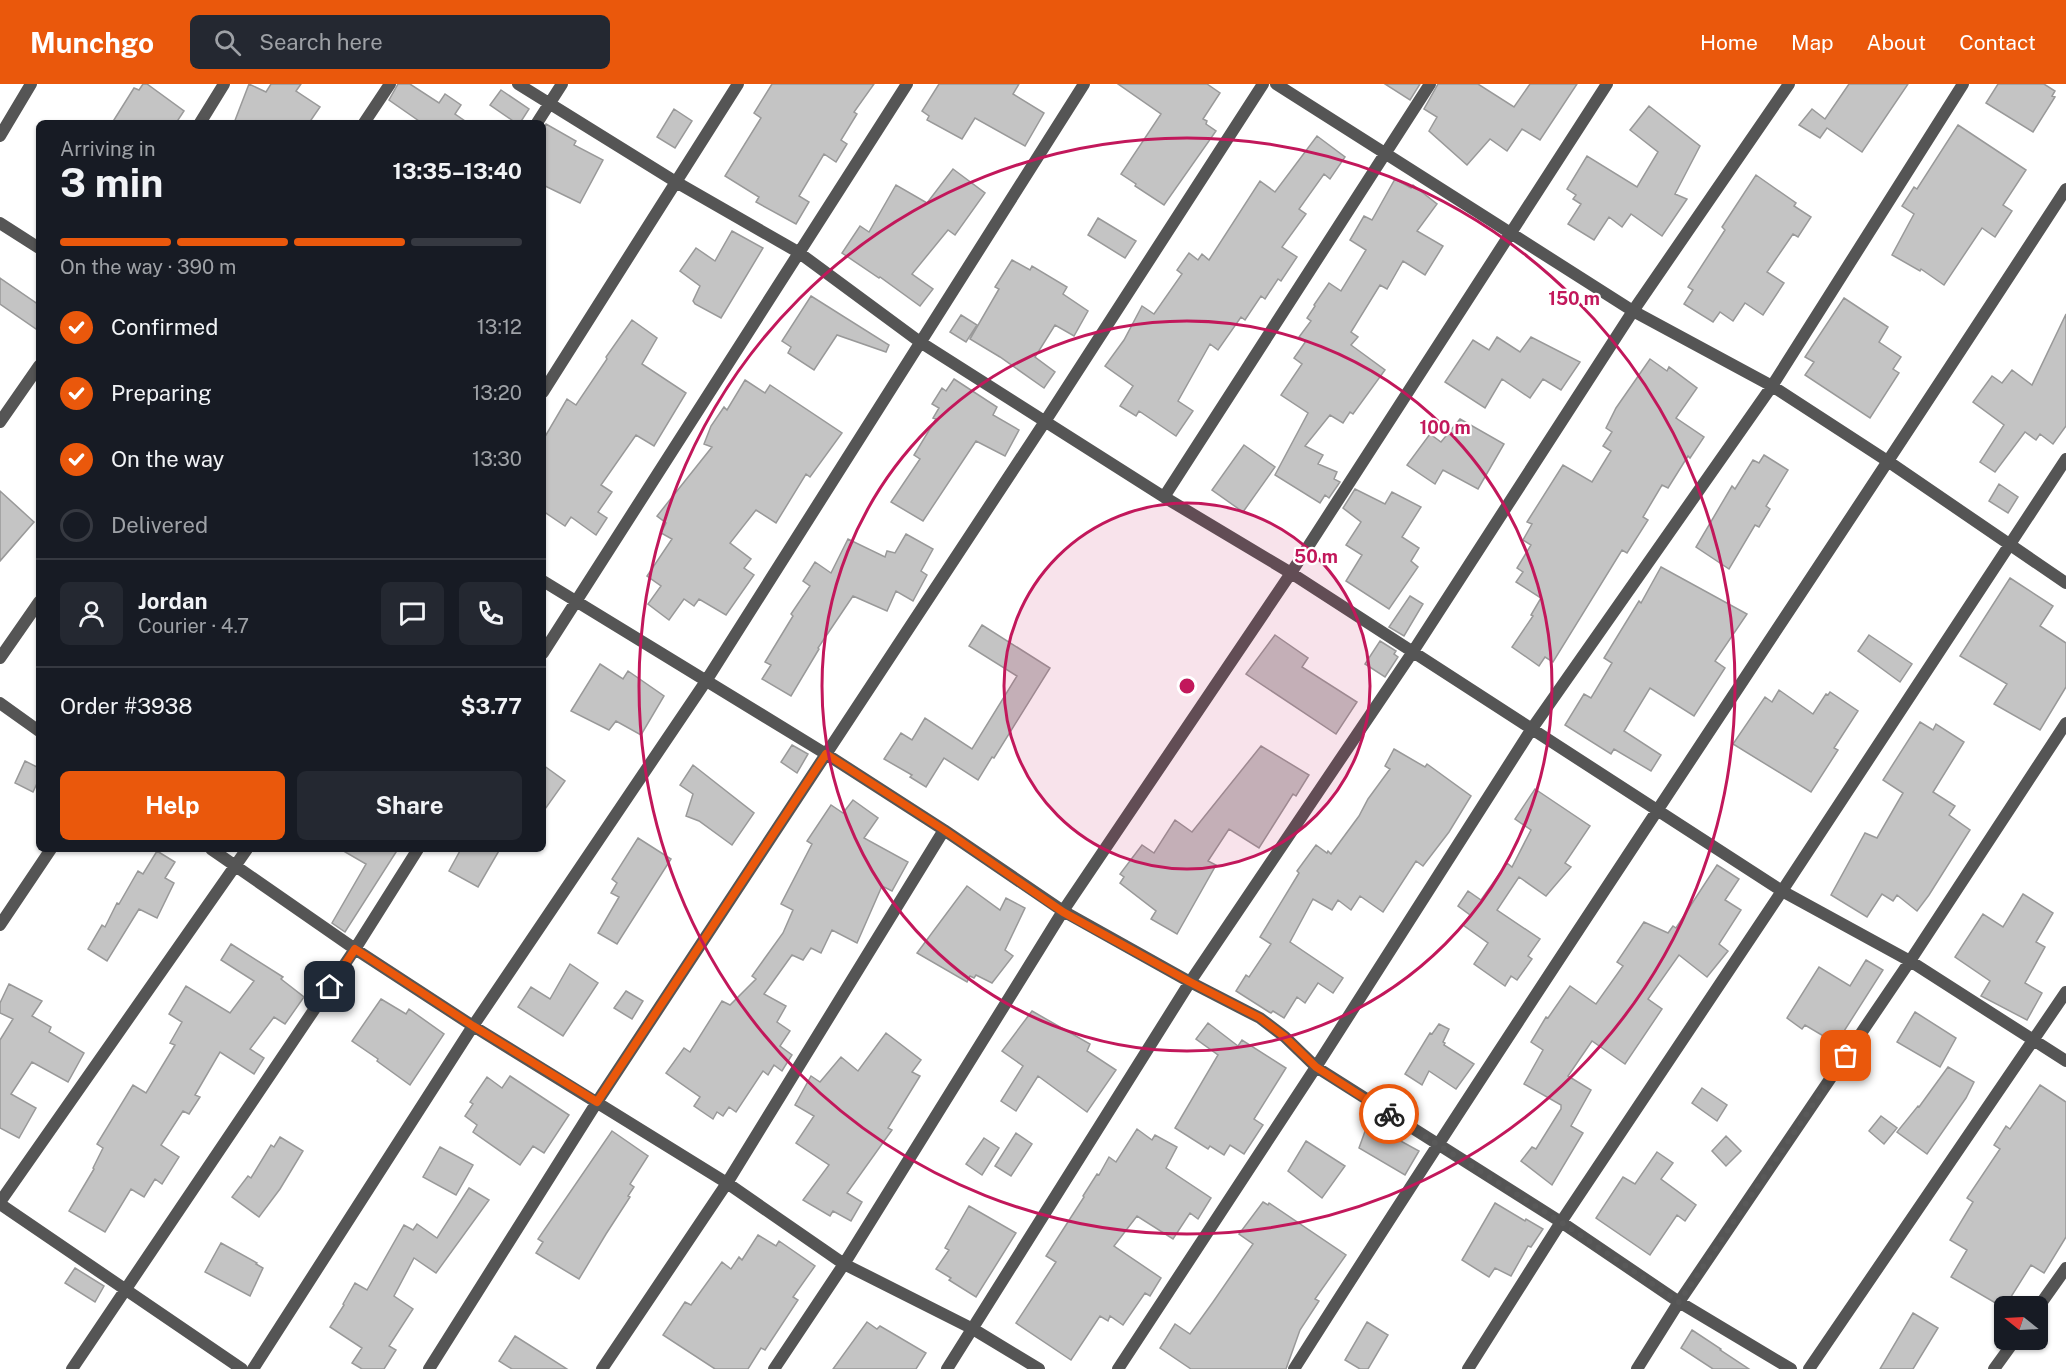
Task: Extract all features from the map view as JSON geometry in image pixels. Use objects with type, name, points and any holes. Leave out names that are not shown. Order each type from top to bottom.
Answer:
[{"type":"street","points":[[0,136],[31,84]]},
{"type":"street","points":[[202,120],[225,84]]},
{"type":"street","points":[[366,120],[390,84]]},
{"type":"street","points":[[518,84],[676,182],[798,252],[920,342],[1164,497],[1291,573],[1530,730],[1782,891],[1910,961],[2066,1061]]},
{"type":"street","points":[[539,120],[562,84]]},
{"type":"street","points":[[546,387],[738,84]]},
{"type":"street","points":[[546,649],[907,84]]},
{"type":"street","points":[[253,1369],[473,1026],[706,681],[1084,84]]},
{"type":"street","points":[[429,1369],[597,1102],[1046,420],[1263,84]]},
{"type":"street","points":[[1276,84],[1633,311],[1772,386],[1889,462],[2066,583]]},
{"type":"street","points":[[1164,497],[1430,84]]},
{"type":"street","points":[[774,1369],[844,1264],[1063,912],[1291,573],[1607,84]]},
{"type":"street","points":[[948,1369],[1190,982],[1412,653],[1633,311],[1789,84]]},
{"type":"street","points":[[1118,1369],[1316,1067],[1530,730],[1772,386],[1963,84]]},
{"type":"street","points":[[1294,1369],[1437,1144],[1889,462],[2066,189]]},
{"type":"street","points":[[0,223],[36,246]]},
{"type":"street","points":[[0,422],[36,370]]},
{"type":"street","points":[[1468,1369],[1561,1222],[2066,459]]},
{"type":"street","points":[[546,583],[826,754],[944,830],[1063,912],[1260,1018],[1274,1027],[1316,1067],[1561,1222],[1679,1302],[1791,1369]]},
{"type":"street","points":[[0,658],[36,606]]},
{"type":"street","points":[[0,703],[36,729]]},
{"type":"street","points":[[1637,1369],[1679,1302],[1910,961],[2066,723]]},
{"type":"street","points":[[602,1369],[727,1183],[944,830]]},
{"type":"street","points":[[0,925],[49,852]]},
{"type":"street","points":[[215,852],[355,949],[473,1026],[727,1183],[844,1264],[973,1329],[1039,1369]]},
{"type":"street","points":[[242,1369],[0,1203],[245,852]]},
{"type":"street","points":[[72,1369],[355,949],[416,852]]},
{"type":"street","points":[[1809,1369],[2066,992]]},
{"type":"street","points":[[2046,1296],[2066,1268]]},
{"type":"street","points":[[1994,1369],[2008,1350]]},
{"type":"building","points":[[143,84],[147,84],[184,111],[178,120],[114,120],[134,88],[139,90]]},
{"type":"building","points":[[249,84],[266,92],[271,84],[301,84],[296,91],[320,107],[311,120],[235,120]]},
{"type":"building","points":[[398,84],[410,84],[439,103],[445,94],[461,105],[455,114],[464,120],[418,120],[389,100]]},
{"type":"building","points":[[772,84],[874,84],[854,112],[857,114],[841,140],[847,144],[836,162],[824,154],[799,196],[809,202],[796,224],[756,202],[759,197],[725,176],[761,118],[754,113]]},
{"type":"building","points":[[939,84],[1019,84],[1013,94],[1044,113],[1025,146],[975,118],[962,139],[927,120],[929,116],[922,111]]},
{"type":"building","points":[[1118,84],[1207,84],[1220,93],[1203,119],[1216,131],[1164,205],[1121,174],[1161,114]]},
{"type":"building","points":[[1385,84],[1420,84],[1410,100]]},
{"type":"building","points":[[1438,84],[1478,84],[1514,107],[1530,84],[1577,84],[1540,140],[1522,129],[1507,151],[1490,139],[1467,165],[1429,131],[1437,117],[1424,109]]},
{"type":"building","points":[[1849,84],[1908,84],[1862,152],[1827,128],[1820,138],[1799,125],[1812,109],[1825,119]]},
{"type":"building","points":[[1998,84],[2044,84],[2055,91],[2052,96],[2055,97],[2033,132],[1986,103]]},
{"type":"building","points":[[501,90],[529,109],[522,120],[512,120],[490,105]]},
{"type":"building","points":[[1649,106],[1700,146],[1675,194],[1687,199],[1662,236],[1631,214],[1622,227],[1609,217],[1594,240],[1568,224],[1581,204],[1573,199],[1576,195],[1567,189],[1587,156],[1637,187],[1658,152],[1630,130]]},
{"type":"building","points":[[674,109],[692,121],[675,148],[657,137]]},
{"type":"building","points":[[546,124],[576,141],[574,145],[603,160],[580,203],[546,186]]},
{"type":"building","points":[[1958,125],[2026,170],[2003,205],[2012,211],[1995,237],[1982,228],[1944,285],[1921,269],[1920,271],[1892,255],[1914,214],[1902,206],[1914,187],[1917,189]]},
{"type":"building","points":[[1317,136],[1345,157],[1330,179],[1324,174],[1299,209],[1306,214],[1282,247],[1297,257],[1281,281],[1278,279],[1265,299],[1261,296],[1245,320],[1241,317],[1218,350],[1210,344],[1178,401],[1193,411],[1176,436],[1139,411],[1136,416],[1120,406],[1133,386],[1105,366],[1124,340],[1142,306],[1154,314],[1182,274],[1177,270],[1189,253],[1198,260],[1202,254],[1209,260],[1260,181],[1275,192]]},
{"type":"building","points":[[953,169],[985,193],[955,235],[948,230],[912,274],[933,289],[920,306],[842,253],[860,226],[869,232],[896,185],[927,203]]},
{"type":"building","points":[[1756,175],[1796,203],[1794,206],[1811,217],[1798,237],[1793,234],[1767,272],[1784,283],[1763,315],[1745,303],[1733,321],[1720,312],[1713,322],[1684,304],[1693,290],[1688,287],[1725,230],[1722,227]]},
{"type":"building","points":[[1395,179],[1411,188],[1413,185],[1437,204],[1417,231],[1443,246],[1425,275],[1403,261],[1387,289],[1380,285],[1351,332],[1358,337],[1351,345],[1385,370],[1353,414],[1350,412],[1343,423],[1330,415],[1305,446],[1323,455],[1318,464],[1337,472],[1334,479],[1340,482],[1329,498],[1325,495],[1320,503],[1275,475],[1308,413],[1281,395],[1302,364],[1294,358],[1306,341],[1299,337],[1311,321],[1307,318],[1329,283],[1341,291],[1366,250],[1350,240],[1364,216],[1372,220]]},
{"type":"building","points":[[1098,218],[1136,241],[1125,258],[1088,235]]},
{"type":"building","points":[[732,231],[763,248],[721,318],[695,304],[693,301],[700,286],[680,271],[696,248],[715,261]]},
{"type":"building","points":[[1012,260],[1030,270],[1032,266],[1067,287],[1063,294],[1088,311],[1074,336],[1055,325],[1035,357],[1055,372],[1044,388],[970,339],[999,289],[995,287]]},
{"type":"building","points":[[0,278],[36,303],[36,329],[0,304]]},
{"type":"building","points":[[811,296],[889,345],[886,352],[837,335],[814,370],[788,353],[791,347],[782,341]]},
{"type":"building","points":[[1844,298],[1888,327],[1879,342],[1901,357],[1893,369],[1899,373],[1870,418],[1805,375],[1814,362],[1805,357]]},
{"type":"building","points":[[2066,314],[2066,426],[2053,444],[2040,434],[2036,440],[2025,432],[1995,472],[1980,462],[2004,425],[1973,402],[1992,376],[2002,383],[2012,370],[2032,385]]},
{"type":"building","points":[[961,315],[977,325],[966,342],[950,332]]},
{"type":"building","points":[[632,320],[657,338],[642,364],[686,393],[654,446],[636,435],[601,485],[612,492],[598,512],[607,518],[596,535],[571,517],[565,526],[546,513],[546,435],[567,399],[576,405],[607,359],[606,357]]},
{"type":"building","points":[[1497,337],[1520,352],[1531,337],[1580,362],[1561,390],[1543,379],[1530,398],[1502,379],[1485,408],[1445,382],[1473,340],[1489,350]]},
{"type":"building","points":[[1650,359],[1667,371],[1669,367],[1697,388],[1676,418],[1704,437],[1690,458],[1688,456],[1668,488],[1662,485],[1643,517],[1648,520],[1627,553],[1622,550],[1553,662],[1545,657],[1539,666],[1512,647],[1533,616],[1531,615],[1541,598],[1516,582],[1523,572],[1517,568],[1531,545],[1523,540],[1532,524],[1527,522],[1563,465],[1592,482],[1611,451],[1603,446],[1612,432],[1606,428],[1616,408]]},
{"type":"building","points":[[954,379],[997,407],[993,415],[1019,430],[1005,456],[976,441],[923,521],[891,502],[920,459],[914,455],[936,419],[933,418],[939,408],[932,404],[942,388],[946,391]]},
{"type":"building","points":[[745,380],[765,393],[770,385],[842,433],[810,477],[806,474],[776,523],[756,510],[730,543],[751,559],[744,568],[754,575],[726,615],[699,599],[694,606],[684,599],[669,620],[648,604],[661,586],[647,576],[672,539],[661,533],[666,523],[657,516],[712,447],[704,444],[711,426],[724,407],[727,410]]},
{"type":"building","points":[[1460,419],[1504,444],[1478,489],[1443,470],[1435,484],[1407,465],[1430,434],[1441,442]]},
{"type":"building","points":[[1244,445],[1275,467],[1243,512],[1212,490]]},
{"type":"building","points":[[1764,455],[1788,470],[1766,506],[1770,509],[1759,527],[1755,525],[1729,569],[1696,547],[1732,486],[1735,489],[1753,460],[1759,463]]},
{"type":"building","points":[[1999,484],[2018,497],[2008,513],[1989,501]]},
{"type":"building","points":[[1355,489],[1385,504],[1392,492],[1421,507],[1402,537],[1419,548],[1411,561],[1418,567],[1389,609],[1346,581],[1362,555],[1346,545],[1361,522],[1343,508]]},
{"type":"building","points":[[0,491],[34,522],[0,561]]},
{"type":"building","points":[[906,534],[933,549],[921,571],[927,575],[913,601],[896,591],[887,611],[853,596],[818,648],[791,696],[762,679],[771,665],[765,662],[793,616],[791,614],[810,586],[803,581],[815,562],[831,573],[848,539],[885,557],[887,551],[895,553]]},
{"type":"building","points":[[1661,567],[1747,614],[1715,661],[1725,668],[1694,716],[1650,688],[1624,731],[1661,755],[1651,771],[1614,749],[1611,754],[1565,725],[1584,694],[1591,698],[1612,663],[1604,658],[1639,601],[1641,603]]},
{"type":"building","points":[[2010,578],[2053,606],[2040,626],[2066,643],[2066,687],[2040,730],[1994,704],[2007,684],[1960,656]]},
{"type":"building","points":[[1410,596],[1423,604],[1404,636],[1389,627]]},
{"type":"building","points":[[982,625],[1050,668],[978,780],[944,758],[926,787],[910,777],[912,775],[884,759],[901,733],[912,740],[925,718],[972,749],[1017,676],[969,646]]},
{"type":"building","points":[[1275,635],[1308,658],[1302,667],[1357,702],[1336,734],[1246,674]]},
{"type":"building","points":[[1869,635],[1912,664],[1900,682],[1858,651]]},
{"type":"building","points":[[1380,641],[1396,651],[1394,654],[1398,657],[1385,677],[1365,664]]},
{"type":"building","points":[[600,664],[623,679],[628,671],[664,696],[641,735],[616,721],[609,730],[571,711]]},
{"type":"building","points":[[1779,690],[1813,714],[1826,694],[1830,692],[1858,711],[1834,748],[1838,750],[1811,792],[1733,744],[1765,697],[1772,702]]},
{"type":"building","points":[[1920,722],[1933,730],[1936,724],[1964,742],[1933,792],[1955,806],[1949,815],[1970,830],[1917,911],[1897,895],[1893,901],[1882,894],[1867,917],[1831,895],[1865,833],[1877,838],[1903,793],[1883,780]]},
{"type":"building","points":[[792,745],[808,754],[797,773],[781,762]]},
{"type":"building","points":[[1261,746],[1309,775],[1296,796],[1293,794],[1259,848],[1229,829],[1208,861],[1216,865],[1177,934],[1151,919],[1156,911],[1120,883],[1124,877],[1120,874],[1142,845],[1154,853],[1175,820],[1192,832]]},
{"type":"building","points":[[1394,749],[1425,767],[1427,764],[1471,796],[1449,832],[1423,866],[1416,861],[1383,912],[1360,896],[1351,910],[1338,900],[1332,910],[1313,899],[1290,942],[1343,978],[1333,993],[1318,983],[1305,1003],[1297,997],[1284,1018],[1273,1011],[1271,1013],[1236,991],[1246,975],[1249,977],[1271,944],[1260,937],[1299,873],[1297,871],[1316,845],[1331,854],[1359,816],[1368,799],[1390,769],[1385,766]]},
{"type":"building","points":[[25,761],[36,766],[36,786],[33,792],[15,783]]},
{"type":"building","points":[[693,765],[754,813],[732,845],[699,821],[686,816],[693,794],[680,785]]},
{"type":"building","points":[[546,767],[565,781],[546,808]]},
{"type":"building","points":[[1535,789],[1590,826],[1565,863],[1571,867],[1546,896],[1519,877],[1497,910],[1540,939],[1528,956],[1532,959],[1517,980],[1511,976],[1505,986],[1474,964],[1488,943],[1463,925],[1470,915],[1458,906],[1468,891],[1481,900],[1507,863],[1512,867],[1531,830],[1515,819]]},
{"type":"building","points":[[853,800],[878,818],[864,838],[908,862],[892,891],[882,886],[857,943],[832,930],[821,953],[811,948],[803,960],[792,955],[764,994],[786,1006],[777,1022],[790,1031],[780,1046],[792,1055],[782,1071],[774,1065],[768,1075],[763,1071],[736,1112],[729,1107],[723,1116],[717,1112],[713,1119],[694,1106],[700,1097],[666,1073],[684,1048],[690,1052],[722,1001],[730,1005],[756,979],[752,976],[783,933],[793,910],[781,904],[812,844],[807,841],[831,805],[843,813]]},
{"type":"building","points":[[638,838],[671,859],[617,944],[598,933],[619,897],[611,893],[617,883],[612,879]]},
{"type":"building","points":[[156,852],[175,862],[165,878],[174,883],[157,918],[139,909],[107,961],[88,949],[102,925],[105,927],[117,903],[119,904],[138,871],[143,874]]},
{"type":"building","points":[[345,852],[396,852],[345,932],[332,923],[366,864]]},
{"type":"building","points":[[459,852],[498,852],[478,887],[449,871]]},
{"type":"building","points":[[1717,865],[1739,879],[1725,900],[1741,910],[1719,944],[1728,951],[1707,977],[1679,955],[1648,999],[1662,1009],[1625,1064],[1592,1041],[1568,1076],[1591,1090],[1571,1126],[1583,1133],[1552,1185],[1521,1161],[1532,1147],[1536,1149],[1561,1109],[1561,1105],[1524,1084],[1543,1050],[1531,1042],[1546,1017],[1548,1018],[1570,986],[1596,1004],[1623,966],[1617,962],[1644,922],[1668,933],[1673,926],[1676,928]]},
{"type":"building","points":[[967,886],[1000,910],[1006,898],[1025,908],[1005,950],[1013,956],[992,983],[976,975],[974,978],[970,976],[967,982],[917,953]]},
{"type":"building","points":[[2023,894],[2053,913],[2036,942],[2045,947],[2025,983],[2042,993],[2027,1020],[1981,996],[1990,981],[1955,957],[1983,914],[2003,927]]},
{"type":"building","points":[[231,944],[283,977],[281,979],[304,997],[285,1024],[274,1017],[250,1049],[264,1058],[254,1074],[220,1052],[195,1095],[200,1097],[189,1114],[183,1111],[161,1145],[179,1157],[162,1184],[155,1179],[144,1197],[131,1189],[105,1232],[69,1211],[94,1169],[103,1148],[97,1144],[133,1085],[146,1093],[175,1045],[170,1043],[182,1022],[169,1014],[186,986],[230,1013],[254,981],[221,960]]},
{"type":"building","points":[[1866,960],[1883,970],[1839,1039],[1833,1035],[1830,1040],[1805,1025],[1802,1029],[1787,1018],[1819,967],[1850,986]]},
{"type":"building","points":[[570,964],[598,983],[563,1036],[518,1007],[531,987],[550,999]]},
{"type":"building","points":[[9,984],[42,1001],[32,1016],[51,1027],[49,1032],[84,1053],[68,1082],[32,1062],[11,1094],[36,1108],[19,1138],[0,1128],[0,1040],[13,1019],[0,1013],[0,1003]]},
{"type":"building","points":[[626,991],[643,1001],[632,1019],[614,1008]]},
{"type":"building","points":[[381,999],[406,1014],[409,1009],[444,1034],[410,1085],[352,1041]]},
{"type":"building","points":[[1032,1011],[1090,1044],[1087,1051],[1116,1070],[1087,1112],[1038,1076],[1016,1111],[1001,1101],[1023,1066],[1002,1051]]},
{"type":"building","points":[[1915,1012],[1956,1038],[1940,1067],[1897,1042]]},
{"type":"building","points":[[1208,1023],[1238,1046],[1242,1040],[1286,1068],[1254,1119],[1263,1125],[1244,1154],[1230,1145],[1224,1155],[1210,1146],[1208,1149],[1175,1128],[1218,1055],[1196,1039]]},
{"type":"building","points":[[1439,1024],[1449,1029],[1443,1042],[1444,1045],[1474,1064],[1456,1089],[1429,1071],[1422,1085],[1405,1074],[1430,1033],[1432,1034]]},
{"type":"building","points":[[886,1033],[921,1060],[912,1072],[920,1076],[888,1128],[892,1130],[847,1193],[862,1202],[851,1221],[833,1211],[830,1216],[803,1200],[829,1165],[796,1143],[814,1116],[795,1105],[811,1076],[820,1082],[841,1057],[858,1071]]},
{"type":"building","points":[[1948,1067],[1974,1082],[1966,1098],[1927,1154],[1897,1132],[1919,1107]]},
{"type":"building","points":[[510,1076],[569,1115],[544,1153],[533,1146],[520,1165],[473,1132],[477,1125],[465,1116],[473,1104],[470,1102],[487,1077],[502,1088]]},
{"type":"building","points":[[2040,1085],[2066,1102],[2066,1237],[2044,1273],[2031,1265],[2012,1296],[1994,1296],[1994,1302],[1951,1277],[1967,1250],[1950,1240],[1973,1202],[1967,1198],[2000,1149],[1994,1145],[2006,1126],[2010,1129]]},
{"type":"building","points":[[1702,1088],[1727,1105],[1717,1121],[1692,1103]]},
{"type":"building","points":[[1881,1116],[1897,1128],[1884,1144],[1869,1131]]},
{"type":"building","points":[[1368,1123],[1419,1151],[1405,1175],[1359,1148]]},
{"type":"building","points":[[1137,1129],[1152,1140],[1155,1135],[1177,1147],[1166,1168],[1211,1198],[1198,1219],[1190,1213],[1173,1239],[1137,1216],[1114,1246],[1161,1278],[1150,1296],[1145,1293],[1123,1325],[1110,1316],[1108,1321],[1100,1316],[1071,1360],[1016,1323],[1056,1262],[1046,1256],[1083,1196],[1109,1157],[1116,1162]]},
{"type":"building","points":[[612,1131],[648,1156],[630,1184],[634,1187],[628,1196],[630,1197],[579,1279],[536,1253],[543,1242],[538,1239]]},
{"type":"building","points":[[1016,1133],[1032,1144],[1011,1176],[995,1166]]},
{"type":"building","points":[[1726,1136],[1741,1151],[1726,1166],[1712,1151]]},
{"type":"building","points":[[280,1137],[303,1151],[280,1189],[259,1217],[232,1197],[248,1176],[251,1178],[271,1145],[274,1147]]},
{"type":"building","points":[[984,1138],[999,1148],[982,1175],[966,1164]]},
{"type":"building","points":[[1306,1141],[1345,1166],[1322,1198],[1288,1171]]},
{"type":"building","points":[[440,1147],[473,1165],[456,1195],[423,1177]]},
{"type":"building","points":[[1657,1152],[1673,1163],[1661,1179],[1696,1205],[1685,1221],[1677,1215],[1650,1255],[1596,1218],[1623,1177],[1635,1184]]},
{"type":"building","points":[[469,1188],[489,1200],[436,1273],[414,1258],[394,1296],[413,1309],[389,1346],[396,1350],[384,1369],[362,1369],[352,1363],[362,1348],[330,1327],[355,1283],[367,1290],[404,1225],[413,1230],[417,1224],[437,1238]]},
{"type":"building","points":[[1263,1202],[1268,1205],[1269,1203],[1346,1255],[1315,1299],[1319,1301],[1300,1330],[1286,1369],[1191,1369],[1160,1348],[1175,1324],[1190,1334],[1213,1302],[1253,1244],[1239,1234]]},
{"type":"building","points":[[1495,1203],[1543,1229],[1531,1247],[1528,1246],[1511,1276],[1495,1268],[1489,1277],[1462,1260]]},
{"type":"building","points":[[969,1206],[1016,1233],[976,1297],[936,1269],[949,1250],[945,1248]]},
{"type":"building","points":[[758,1235],[776,1246],[779,1241],[815,1266],[793,1297],[798,1300],[765,1350],[761,1348],[748,1369],[715,1369],[663,1335],[685,1302],[691,1305],[722,1262],[731,1269],[739,1257],[742,1260]]},
{"type":"building","points":[[221,1243],[263,1268],[250,1296],[205,1272]]},
{"type":"building","points":[[75,1268],[104,1286],[95,1302],[65,1283]]},
{"type":"building","points":[[1913,1313],[1938,1328],[1913,1369],[1880,1369]]},
{"type":"building","points":[[867,1322],[877,1329],[880,1326],[926,1353],[916,1369],[833,1369]]},
{"type":"building","points":[[1367,1322],[1388,1335],[1368,1369],[1360,1369],[1345,1360]]},
{"type":"building","points":[[1692,1330],[1749,1369],[1713,1369],[1681,1348]]},
{"type":"building","points":[[515,1336],[567,1369],[512,1369],[499,1361]]},
{"type":"way so far","points":[[1389,1114],[1561,1222],[1679,1302],[1846,1056]]},
{"type":"route","points":[[330,987],[355,949],[473,1026],[597,1102],[826,754],[944,830],[1063,912],[1260,1018],[1274,1027],[1316,1067],[1389,1114]]}]
